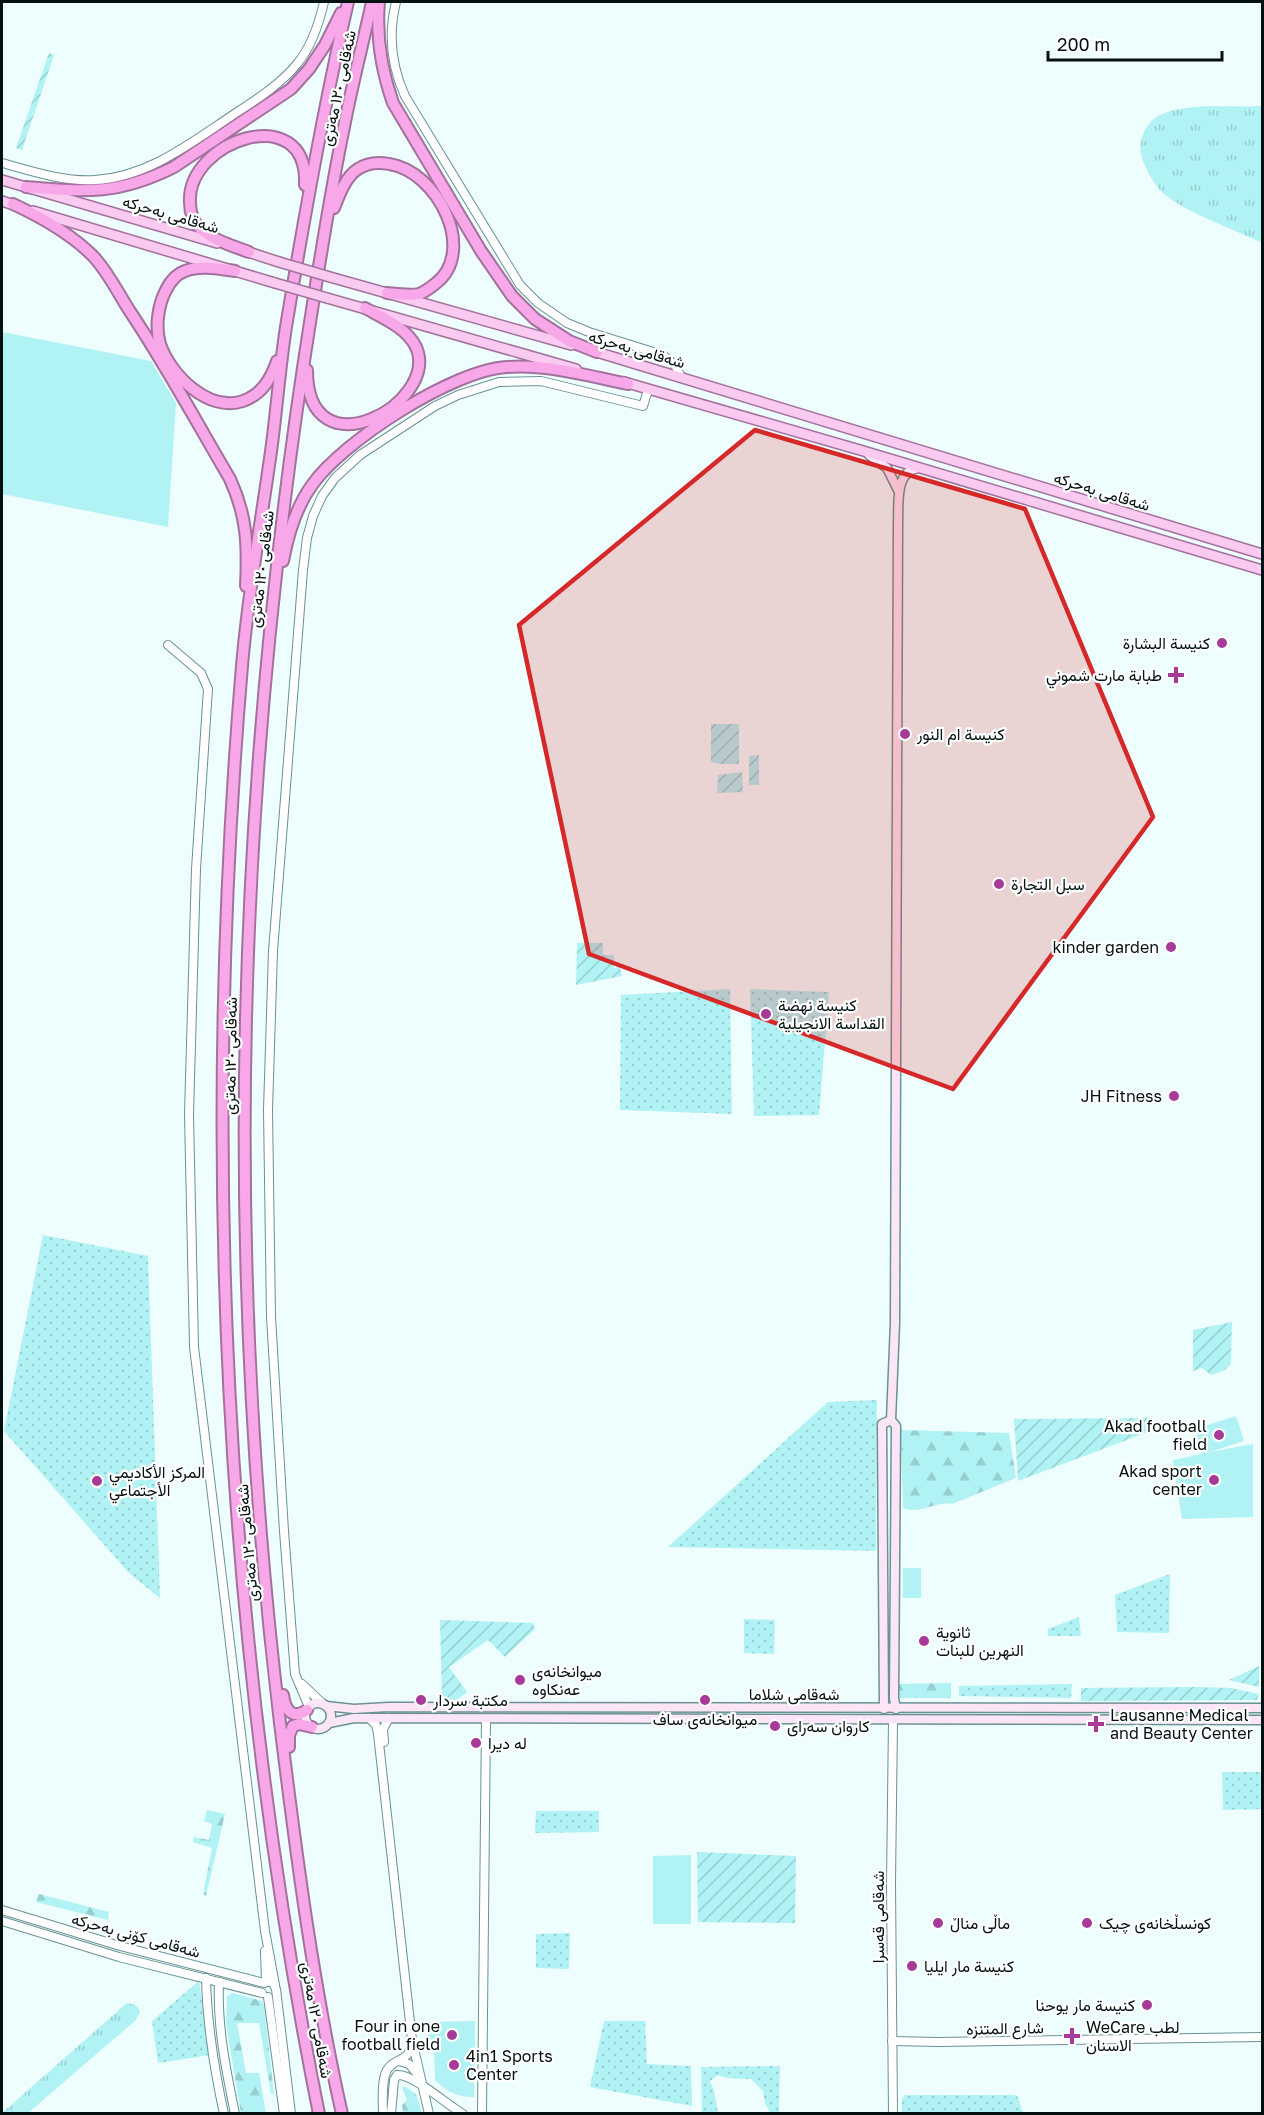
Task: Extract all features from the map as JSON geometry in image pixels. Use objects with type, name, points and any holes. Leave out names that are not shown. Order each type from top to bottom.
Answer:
[{"type":"highway","points":[[26,187],[90,191],[116,189],[153,177],[174,167],[291,89],[309,69],[325,45],[347,2]]},
{"type":"highway","name":"شەقامی ١٢٠ مەتری","points":[[319,2114],[280,1893],[258,1724],[239,1534],[227,1345],[222,1125],[228,860],[243,660],[286,332],[302,234],[347,2]]},
{"type":"highway","name":"شەقامی ١٢٠ مەتری","points":[[342,2114],[303,1900],[273,1664],[259,1520],[251,1391],[244,1162],[246,965],[255,796],[269,632],[286,486],[324,233],[344,127],[372,2]]},
{"type":"highway","points":[[379,2],[379,51],[383,76],[393,103],[481,251],[512,296],[535,319],[569,341],[597,352]]},
{"type":"highway","points":[[249,252],[201,229],[193,218],[190,197],[196,177],[210,160],[227,146],[249,137],[265,135],[281,138],[293,147],[301,158],[306,175],[302,234]]},
{"type":"highway","points":[[324,233],[338,197],[349,177],[358,169],[381,163],[394,165],[410,170],[431,187],[448,218],[452,260],[444,278],[421,293],[387,293]]},
{"type":"highway","points":[[7,203],[38,216],[93,256],[111,279],[153,345],[230,478],[242,507],[247,536],[243,660]]},
{"type":"highway","points":[[235,271],[198,268],[183,272],[170,283],[160,300],[158,330],[161,345],[177,373],[197,392],[214,401],[225,404],[247,400],[263,389],[274,372],[286,332]]},
{"type":"highway","points":[[307,339],[308,393],[318,411],[333,421],[347,424],[356,424],[381,415],[394,407],[412,385],[418,371],[418,358],[416,347],[402,330],[365,308]]},
{"type":"highway","points":[[269,632],[294,518],[302,501],[324,470],[354,443],[431,393],[455,380],[479,372],[505,367],[538,367],[628,384]]},
{"type":"highway","points":[[273,1664],[281,1685],[285,1708],[294,1714],[302,1714],[308,1709]]},
{"type":"highway","points":[[288,1789],[291,1763],[288,1738],[290,1731],[298,1724],[312,1727]]},
{"type":"main road","name":"شەقامی بەحرکە","points":[[2,180],[330,277],[597,352],[1263,554]]},
{"type":"main road","name":"شەقامی بەحرکە","points":[[7,203],[275,283],[922,468],[1263,570]]},
{"type":"main road","points":[[860,450],[887,468],[899,494]]},
{"type":"main road","points":[[896,1709],[894,1698],[896,1426],[891,1420],[895,1323],[896,710],[899,494],[904,476],[910,470],[922,468]]},
{"type":"main road","points":[[884,1709],[882,1424],[891,1420]]},
{"type":"main road","points":[[883,1698],[894,1698]]},
{"type":"main road","name":"شەقامی شلاما","points":[[308,1709],[315,1704],[354,1709],[388,1707],[1263,1708]]},
{"type":"main road","points":[[324,1705],[331,1716],[329,1723]]},
{"type":"main road","points":[[637,1708],[642,1713],[637,1719]]},
{"type":"main road","points":[[659,1708],[654,1714],[659,1719]]},
{"type":"main road","points":[[1180,1708],[1185,1714],[1180,1720]]},
{"type":"main road","points":[[1196,1708],[1191,1714],[1196,1720]]},
{"type":"main road","points":[[308,1709],[307,1721],[312,1727]]},
{"type":"main road","name":"شەقامی شلاما","points":[[312,1727],[323,1728],[329,1723],[348,1718],[1263,1720]]},
{"type":"street","points":[[2,163],[78,180],[95,180],[127,174],[157,164],[256,100],[287,75],[298,63],[311,42],[324,2]]},
{"type":"street","points":[[396,2],[391,45],[396,71],[405,96],[520,285],[538,303],[567,323],[663,355],[675,365],[681,377]]},
{"type":"street","points":[[308,1709],[297,1680],[276,1416],[271,1317],[268,1110],[273,951],[305,548],[310,525],[317,505],[328,486],[351,462],[407,424],[458,395],[499,382],[541,381],[643,406],[648,390]]},
{"type":"street","points":[[168,645],[201,673],[208,689],[196,869],[189,1114],[194,1347],[265,1931],[276,1988],[291,2114]]},
{"type":"street","points":[[294,1648],[300,1681],[324,1705]]},
{"type":"street","points":[[369,1718],[378,1729],[412,2040],[429,2114]]},
{"type":"street","points":[[384,1774],[383,1729],[389,1718]]},
{"type":"street","points":[[482,2114],[486,1719]]},
{"type":"street","name":"شەقامی قەسرا","points":[[893,1720],[891,1883],[893,2114]]},
{"type":"street","name":"شەقامی کۆنی بەحرکە","points":[[2,1910],[120,1947],[265,1982],[276,1988]]},
{"type":"street","name":"شەقامی کۆنی بەحرکە","points":[[2,1921],[119,1957],[265,1995]]},
{"type":"street","points":[[265,1931],[265,1982],[261,1988],[265,1995],[284,2114]]},
{"type":"street","points":[[206,1978],[212,2059],[224,2114]]},
{"type":"street","points":[[219,1982],[218,2002],[224,2057],[235,2114]]},
{"type":"street","points":[[265,1995],[276,1988]]},
{"type":"street","points":[[207,2002],[218,2002]]},
{"type":"street","name":"شارع المتنزه","points":[[892,2041],[1263,2037]]},
{"type":"street","points":[[407,2065],[412,2040]]},
{"type":"street","points":[[402,2074],[402,2068],[416,2056]]},
{"type":"street","points":[[383,2114],[384,2077],[389,2067],[407,2065],[420,2077]]},
{"type":"street","points":[[391,2114],[394,2080],[397,2075],[402,2074],[463,2114]]},
{"type":"highlighted area","points":[[755,430],[1025,509],[1153,817],[953,1089],[589,954],[519,625]]},
{"type":"green space","points":[[49,53],[54,55],[22,150],[16,148]]},
{"type":"green space","points":[[1262,106],[1262,243],[1173,201],[1164,194],[1149,175],[1140,149],[1145,129],[1154,119],[1173,110],[1198,107]]},
{"type":"green space","points":[[2,332],[151,361],[176,403],[168,527],[2,494]]},
{"type":"green space","points":[[711,724],[739,724],[739,764],[711,762]]},
{"type":"green space","points":[[759,755],[759,785],[749,785],[749,756]]},
{"type":"green space","points":[[742,772],[743,792],[717,793],[718,775]]},
{"type":"green space","points":[[577,943],[603,943],[603,955],[614,955],[614,968],[620,967],[622,976],[576,985]]},
{"type":"green space","points":[[730,989],[732,1114],[620,1110],[621,995]]},
{"type":"green space","points":[[750,989],[829,992],[819,1115],[754,1116]]},
{"type":"green space","points":[[43,1235],[148,1256],[160,1598],[130,1574],[4,1431]]},
{"type":"green space","points":[[1232,1322],[1231,1363],[1225,1370],[1211,1375],[1202,1368],[1193,1371],[1193,1330]]},
{"type":"green space","points":[[877,1400],[876,1551],[668,1547],[828,1402]]},
{"type":"green space","name":"Akad sport center","points":[[1236,1416],[1244,1441],[1210,1452],[1253,1444],[1253,1517],[1182,1519],[1173,1460],[1202,1454],[1195,1429]]},
{"type":"green space","points":[[1152,1418],[1153,1430],[1018,1481],[1014,1419]]},
{"type":"green space","points":[[901,1430],[1009,1433],[1016,1478],[952,1504],[940,1504],[915,1510],[903,1508]]},
{"type":"green space","points":[[903,1568],[921,1568],[921,1598],[903,1598]]},
{"type":"green space","points":[[1170,1574],[1169,1633],[1117,1632],[1115,1595]]},
{"type":"green space","points":[[1079,1617],[1081,1636],[1048,1636],[1048,1629]]},
{"type":"green space","points":[[744,1619],[775,1620],[774,1654],[744,1653]]},
{"type":"green space","points":[[440,1620],[533,1623],[535,1629],[505,1657],[488,1640],[449,1667],[467,1692],[457,1700],[442,1699]]},
{"type":"green space","points":[[1259,1666],[1259,1687],[1229,1680]]},
{"type":"green space","points":[[951,1683],[951,1698],[896,1698],[896,1684]]},
{"type":"green space","points":[[1072,1684],[1071,1698],[959,1696],[959,1686]]},
{"type":"green space","points":[[1081,1688],[1231,1688],[1259,1694],[1257,1700],[1081,1701]]},
{"type":"green space","points":[[1222,1772],[1262,1772],[1262,1809],[1223,1810]]},
{"type":"green space","points":[[207,1810],[225,1814],[206,1896],[203,1894],[212,1848],[193,1842],[194,1837],[209,1840],[212,1824],[204,1821]]},
{"type":"green space","points":[[536,1811],[599,1811],[599,1832],[535,1833]]},
{"type":"green space","points":[[697,1852],[796,1856],[795,1923],[698,1922]]},
{"type":"green space","points":[[691,1855],[691,1924],[653,1924],[653,1856]]},
{"type":"green space","points":[[39,1894],[109,1912],[108,1920],[36,1902]]},
{"type":"green space","points":[[570,1933],[569,1969],[536,1968],[536,1934]]},
{"type":"green space","points":[[199,1981],[210,2055],[158,2063],[152,2021]]},
{"type":"green space","points":[[233,1993],[262,2001],[264,2005],[274,2094],[271,2094],[259,2023],[237,2023],[246,2073],[259,2073],[266,2113],[241,2113],[226,2024],[227,1996]]},
{"type":"green space","points":[[127,2003],[138,2007],[140,2011],[136,2020],[28,2113],[2,2113]]},
{"type":"green space","points":[[475,2021],[474,2097],[469,2097],[453,2093],[435,2080],[434,2049],[428,2049],[427,2022]]},
{"type":"green space","points":[[604,2021],[645,2021],[647,2064],[691,2066],[692,2106],[590,2087]]},
{"type":"green space","points":[[780,2066],[779,2113],[770,2113],[763,2091],[751,2079],[727,2078],[718,2075],[710,2081],[718,2113],[702,2113],[701,2067]]},
{"type":"green space","points":[[404,2086],[416,2094],[422,2113],[403,2112],[402,2105],[407,2100],[402,2088]]},
{"type":"green space","points":[[905,2095],[1014,2095],[1018,2097],[1023,2113],[902,2113],[902,2099]]},
{"type":"place","name":"كنيسة البشارة","points":[[1222,643]]},
{"type":"place","name":"طبابة مارت شموني","points":[[1176,675]]},
{"type":"place","name":"كنيسة ام النور","points":[[905,734]]},
{"type":"place","name":"سبل التجارة","points":[[999,884]]},
{"type":"place","name":"kinder garden","points":[[1171,947]]},
{"type":"place","name":"كنيسة نهضة القداسة الانجيلية","points":[[766,1014]]},
{"type":"place","name":"JH Fitness","points":[[1174,1096]]},
{"type":"place","name":"Akad football field","points":[[1219,1435]]},
{"type":"place","name":"Akad sport center","points":[[1214,1480]]},
{"type":"place","name":"المركز الأكاديمي الأجتماعي","points":[[97,1481]]},
{"type":"place","name":"ثانوية النهرين للبنات","points":[[924,1641]]},
{"type":"place","name":"میوانخانەی عەنکاوە","points":[[520,1680]]},
{"type":"place","name":"مكتبة سردار","points":[[421,1700]]},
{"type":"place","name":"میوانخانەی ساف","points":[[705,1700]]},
{"type":"place","name":"Lausanne Medical and Beauty Center","points":[[1096,1724]]},
{"type":"place","name":"کاروان سەرای","points":[[775,1726]]},
{"type":"place","name":"له ديرا","points":[[476,1743]]},
{"type":"place","name":"ماڵی مناڵ","points":[[938,1923]]},
{"type":"place","name":"کونسڵخانەی چیک","points":[[1087,1923]]},
{"type":"place","name":"كنيسة مار ايليا","points":[[912,1966]]},
{"type":"place","name":"كنيسة مار يوحنا","points":[[1147,2005]]},
{"type":"place","name":"Four in one football field","points":[[452,2035]]},
{"type":"place","name":"WeCare لطب الاسنان","points":[[1072,2036]]},
{"type":"place","name":"4in1 Sports Center","points":[[454,2065]]}]
